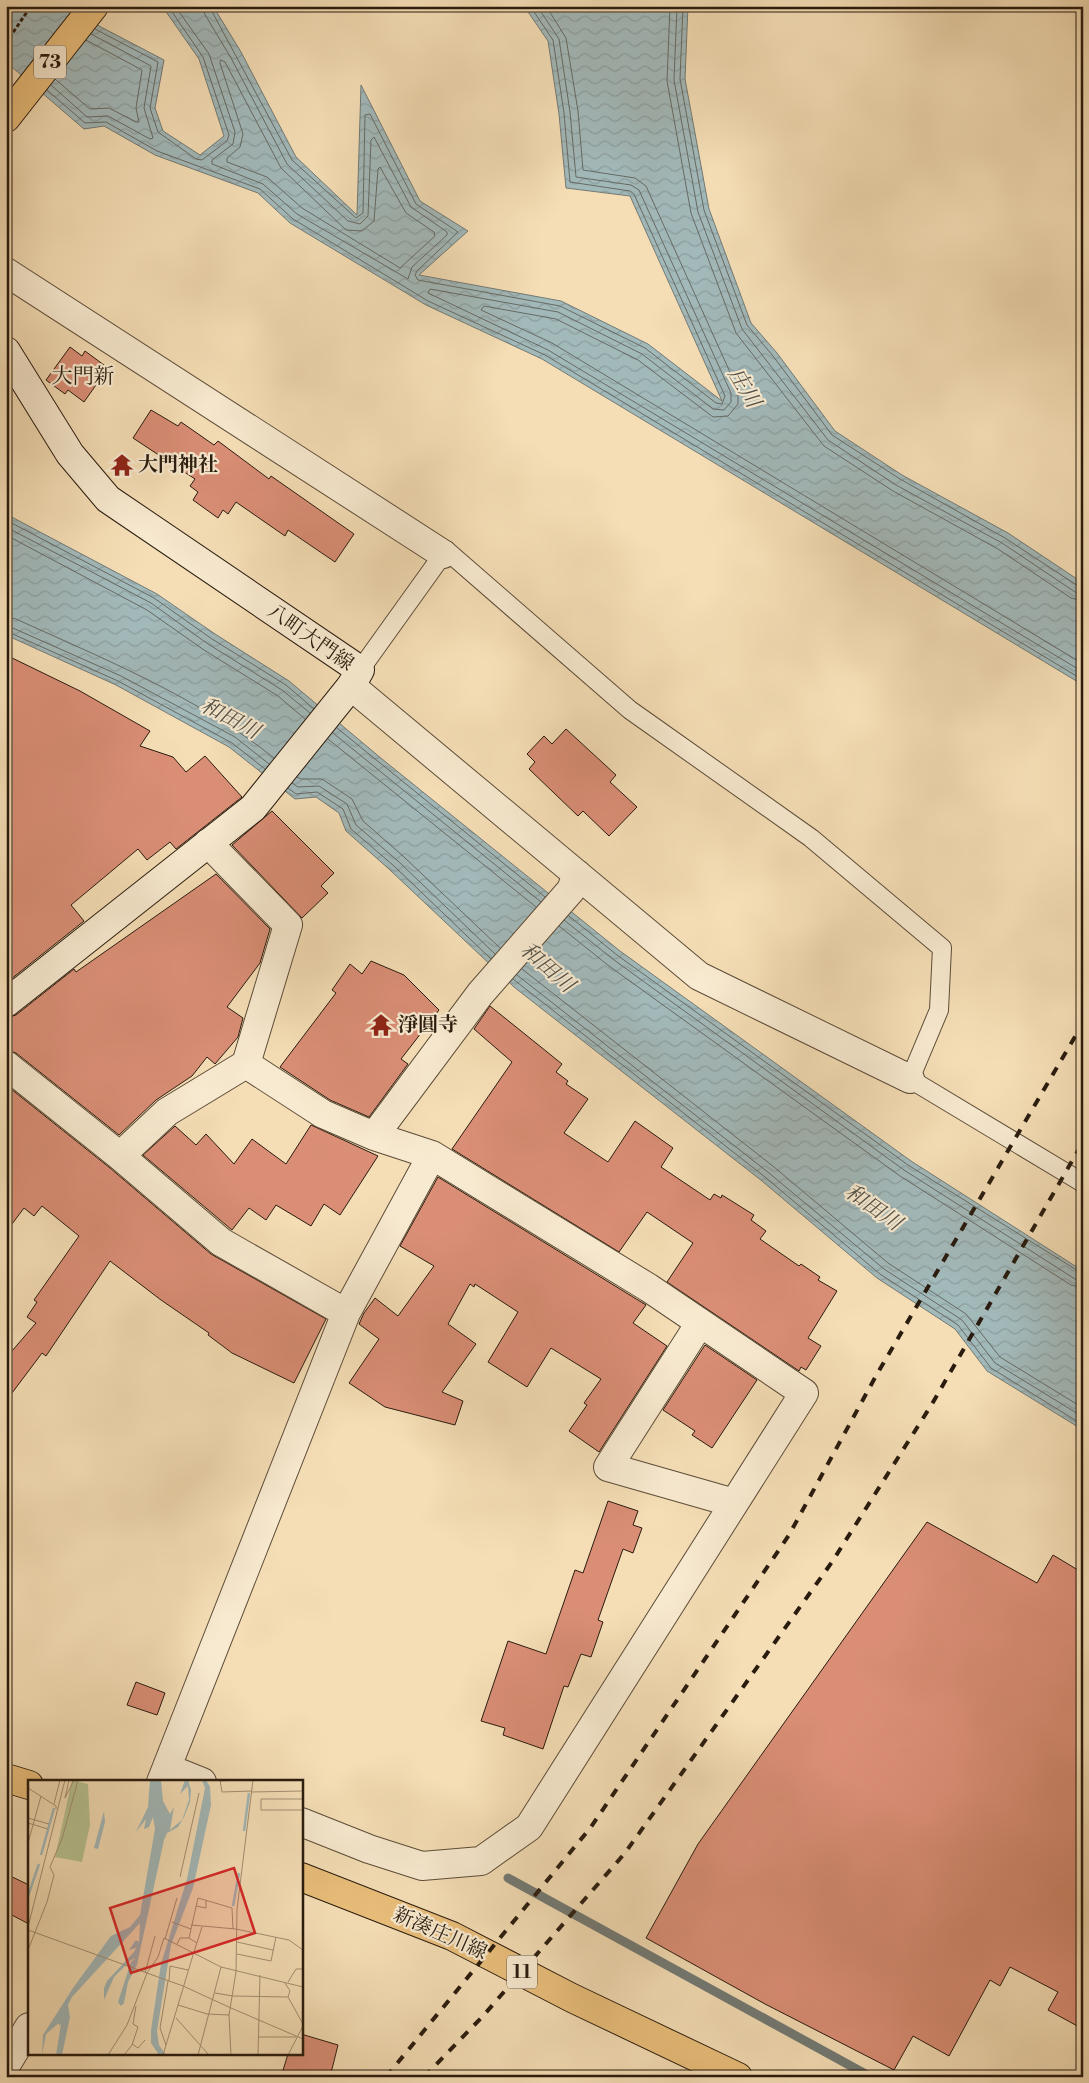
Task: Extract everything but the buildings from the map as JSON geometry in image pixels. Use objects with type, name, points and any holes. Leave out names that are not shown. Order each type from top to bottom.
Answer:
[{"type":"main road","name":"73","points":[[6,118],[94,6]]},
{"type":"main road","points":[[6,1778],[28,1784]]},
{"type":"main road","name":"新湊庄川線","points":[[302,1877],[452,1936],[572,1998],[738,2077]]},
{"type":"street","points":[[6,272],[443,554]]},
{"type":"street","name":"八町大門線","points":[[6,351],[70,454],[108,499],[355,678],[253,808],[6,1003]]},
{"type":"street","points":[[355,678],[574,882],[699,976],[910,1079]]},
{"type":"street","points":[[120,1156],[168,1112],[246,1064],[288,925],[208,843]]},
{"type":"street","points":[[374,1136],[480,994],[574,882]]},
{"type":"street","points":[[246,1064],[323,1114],[374,1136],[432,1155],[649,1288],[804,1393],[529,1827],[481,1861],[422,1866],[369,1849],[302,1822]]},
{"type":"street","points":[[6,1065],[120,1156],[221,1242],[346,1312]]},
{"type":"street","points":[[191,1780],[164,1775],[346,1312],[432,1155]]},
{"type":"street","points":[[700,1323],[608,1467],[734,1503]]},
{"type":"street","points":[[6,2065],[28,2029]]},
{"type":"lane","points":[[355,678],[446,550],[630,710],[811,838],[942,948],[939,1010],[910,1079],[1083,1183]]},
{"type":"path","points":[[6,43],[31,6]]},
{"type":"water","name":"庄川","points":[[6,6],[61,6],[164,60],[155,108],[163,131],[200,155],[224,136],[199,59],[162,6],[213,6],[241,52],[296,157],[357,215],[361,85],[420,201],[468,231],[419,275],[561,301],[648,344],[722,401],[630,196],[566,188],[559,114],[548,41],[524,6],[688,6],[685,79],[709,209],[751,323],[777,353],[835,431],[902,475],[1008,533],[1083,583],[1083,685],[542,359],[426,305],[290,223],[258,193],[155,155],[104,126],[84,129],[6,62]]},
{"type":"water","name":"和田川","points":[[6,514],[157,594],[289,681],[382,759],[620,951],[911,1161],[1083,1271],[1083,1430],[987,1371],[955,1329],[877,1278],[762,1181],[514,987],[346,831],[339,813],[316,797],[295,799],[229,747],[116,685],[6,635]]},
{"type":"waterway","points":[[508,1878],[871,2077]]},
{"type":"railway","points":[[386,2077],[591,1827],[789,1535],[877,1374],[1083,1023]]},
{"type":"railway","points":[[424,2077],[483,2016],[625,1853],[832,1562],[932,1404],[1083,1142]]},
{"type":"place","name":"大門神社","points":[[122,465]]},
{"type":"place","name":"淨圓寺","points":[[381,1025]]},
{"type":"district","name":"大門新","points":[[83,377]]}]
